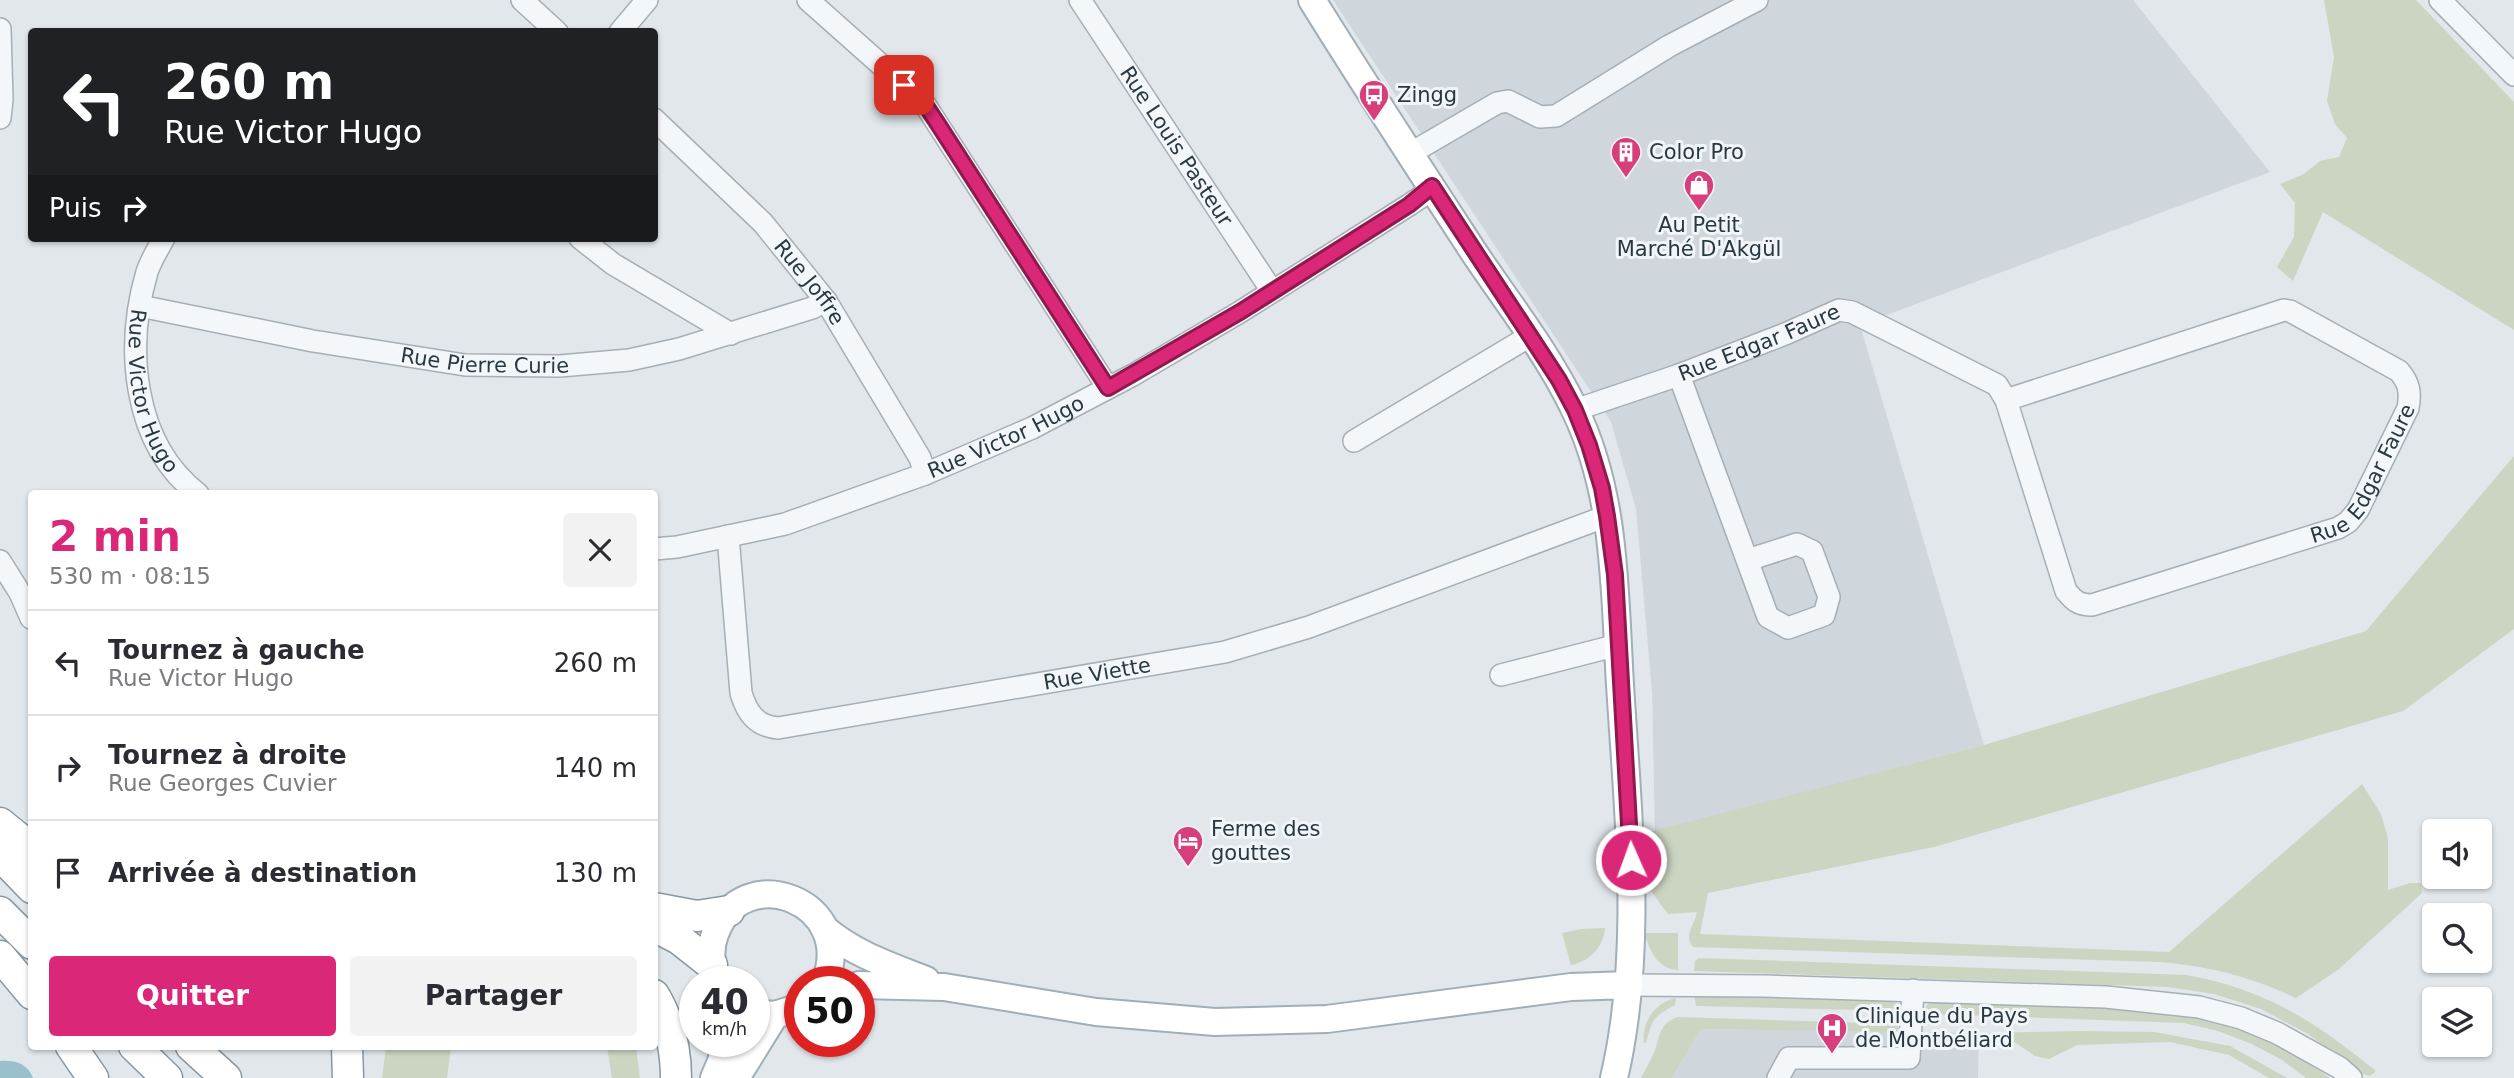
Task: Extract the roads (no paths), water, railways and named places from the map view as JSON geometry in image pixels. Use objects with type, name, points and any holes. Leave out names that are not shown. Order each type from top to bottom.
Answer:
[{"type":"highway","points":[[0,823],[28,846]]},
{"type":"highway","points":[[0,855],[28,884]]},
{"type":"highway","points":[[658,909],[696,916],[729,911]]},
{"type":"highway","points":[[0,912],[28,940]]},
{"type":"highway","points":[[658,928],[679,939],[708,966]]},
{"type":"highway","points":[[0,956],[28,989]]},
{"type":"highway","points":[[658,1002],[672,1041],[676,1078]]},
{"type":"highway","points":[[74,1050],[93,1078]]},
{"type":"highway","points":[[138,1050],[167,1078]]},
{"type":"highway","points":[[195,1050],[226,1078]]},
{"type":"highway","points":[[347,1050],[348,1078]]},
{"type":"main road","points":[[1312,0],[1559,380],[1575,410],[1602,488],[1615,575],[1631,836],[1629,985],[1625,1030],[1614,1078]]},
{"type":"main road","points":[[714,966],[712,943],[718,925],[729,911],[745,900],[764,894],[783,895],[801,902],[816,914],[826,930],[831,948],[830,966]]},
{"type":"main road","points":[[826,930],[859,953],[944,987]]},
{"type":"main road","points":[[875,985],[944,987],[1096,1012],[1215,1022],[1327,1019],[1571,987],[1629,985]]},
{"type":"main road","points":[[736,1078],[776,1012]]},
{"type":"main road","points":[[714,1078],[722,1057]]},
{"type":"street","points":[[522,0],[553,28]]},
{"type":"street","points":[[623,28],[647,0]]},
{"type":"street","points":[[808,0],[924,103],[1108,388]]},
{"type":"street","points":[[827,16],[842,0]]},
{"type":"street","name":"Rue Louis Pasteur","points":[[1080,0],[1268,285],[1269,293]]},
{"type":"street","points":[[1411,153],[1497,103],[1508,101],[1540,117],[1556,116],[1669,46],[1757,0]]},
{"type":"street","points":[[2440,0],[2514,75]]},
{"type":"street","points":[[0,29],[0,118]]},
{"type":"street","name":"Rue Joffre","points":[[658,123],[763,223],[826,302],[920,458],[925,474]]},
{"type":"street","name":"Rue Victor Hugo","points":[[658,548],[785,524],[925,474],[1032,428],[1108,388],[1269,293],[1409,205],[1432,186]]},
{"type":"street","name":"Rue Victor Hugo","points":[[162,242],[148,270],[140,306],[135,359],[145,413],[153,438],[183,482],[193,490]]},
{"type":"street","points":[[585,242],[613,264],[731,334]]},
{"type":"street","name":"Rue Pierre Curie","points":[[140,306],[313,341],[465,365],[560,366],[629,360],[679,349],[826,302]]},
{"type":"street","name":"Rue Edgar Faure","points":[[1575,410],[1679,375],[1839,310],[1852,312],[1997,385],[2006,400],[2066,591],[2075,601],[2092,605],[2338,528],[2348,522],[2358,510],[2408,408],[2410,396],[2408,386],[2399,371],[2284,310],[2006,400]]},
{"type":"street","points":[[1354,441],[1530,336]]},
{"type":"street","points":[[1679,375],[1748,560]]},
{"type":"street","name":"Rue Viette","points":[[728,536],[741,693],[746,708],[754,719],[767,727],[778,728],[1225,652],[1308,627],[1607,516]]},
{"type":"street","points":[[0,561],[28,611]]},
{"type":"street","points":[[1501,675],[1618,645]]},
{"type":"street","points":[[1629,985],[1700,984],[2106,997],[2199,1007],[2241,1018],[2277,1033],[2340,1068],[2351,1078]]},
{"type":"street","points":[[1778,1078],[1790,1058],[1909,1068],[1913,990]]},
{"type":"water","points":[[0,1061],[20,1064],[33,1078],[0,1078]]},
{"type":"place","name":"Zingg","points":[[1374,122]]},
{"type":"place","name":"Color Pro","points":[[1626,179]]},
{"type":"place","name":"Au Petit Marché D'Akgül","points":[[1699,212]]},
{"type":"place","name":"Ferme des gouttes","points":[[1188,868]]},
{"type":"place","name":"Clinique du Pays de Montbéliard","points":[[1832,1055]]}]
